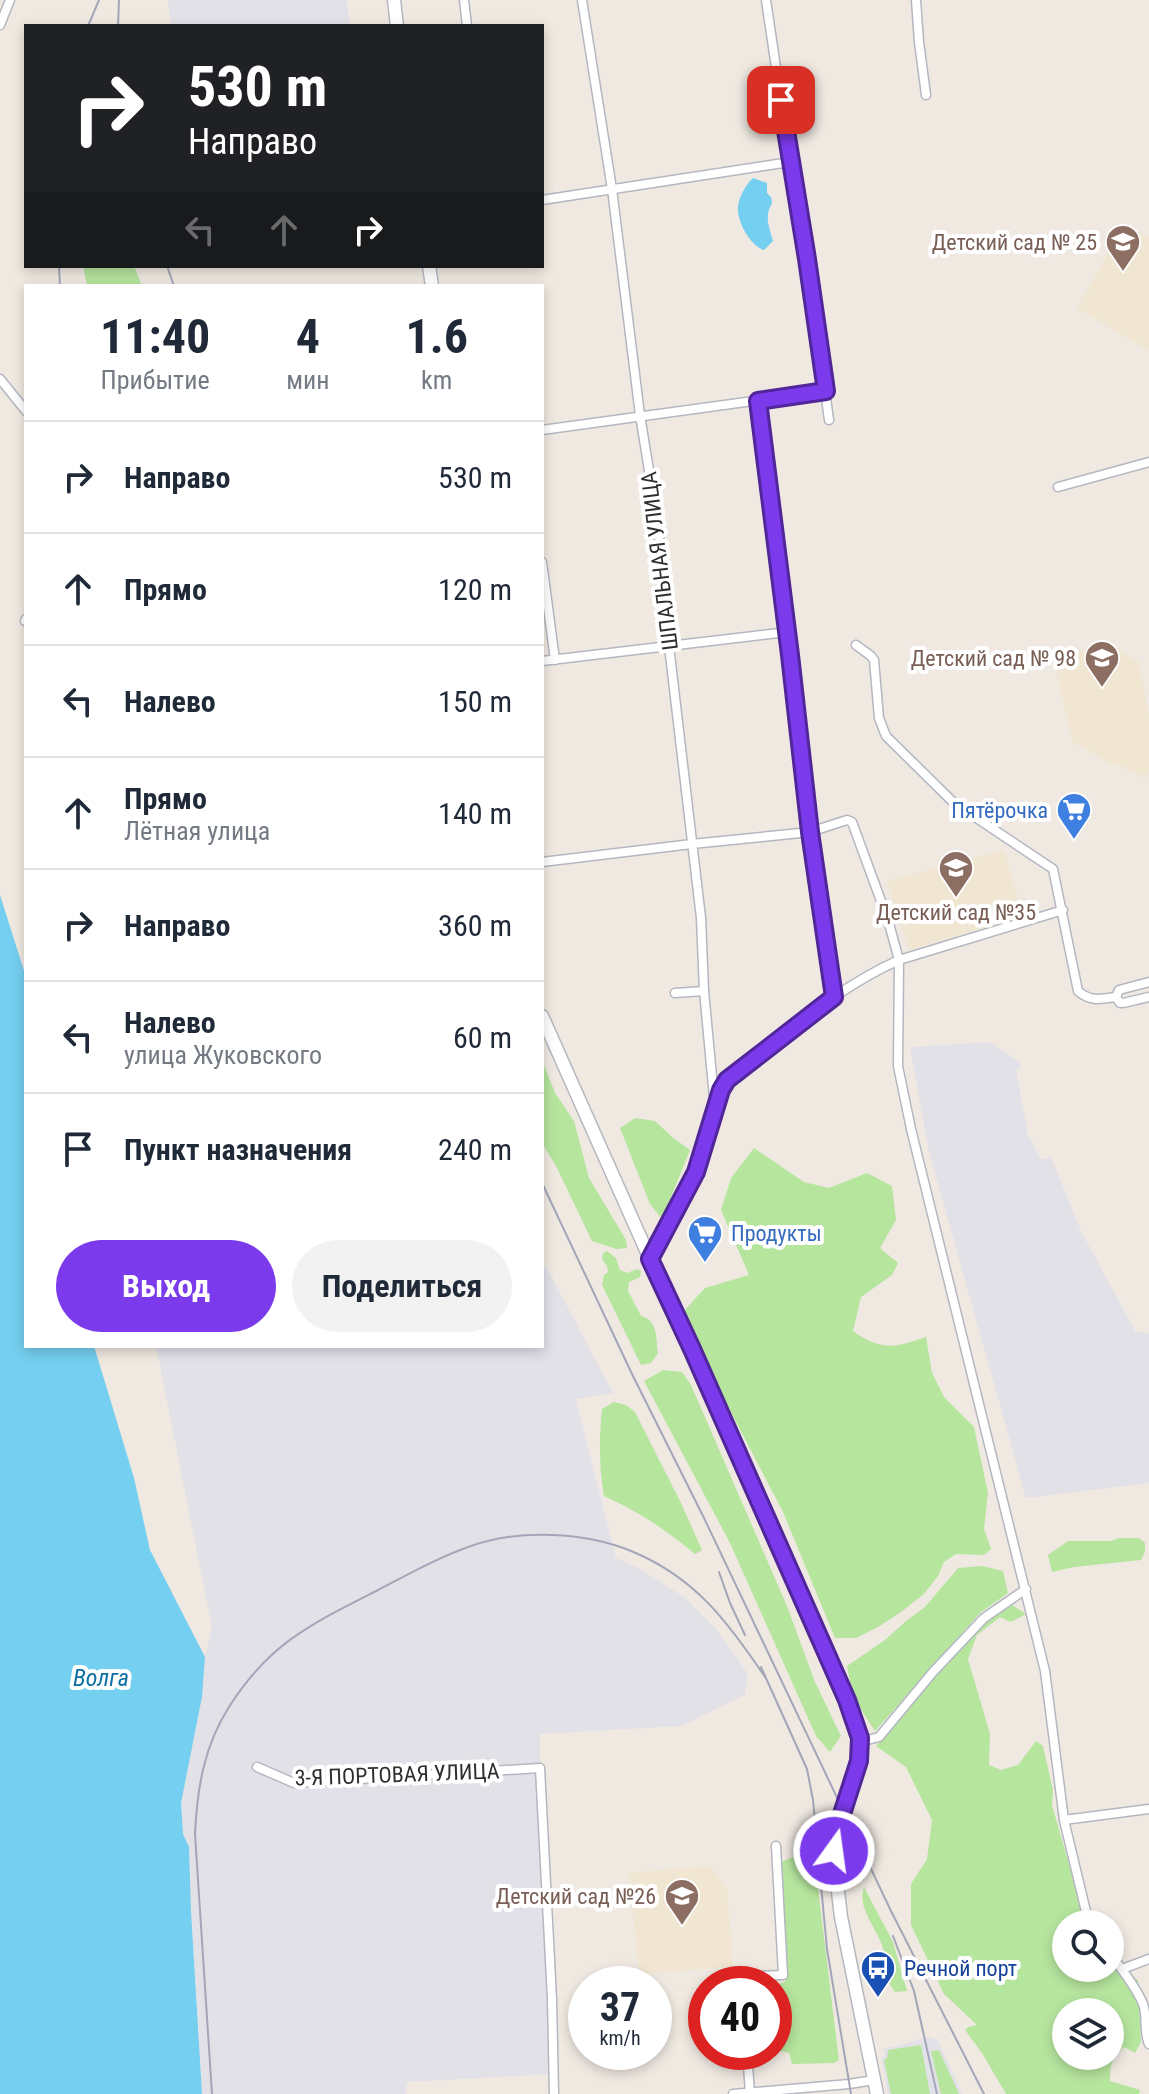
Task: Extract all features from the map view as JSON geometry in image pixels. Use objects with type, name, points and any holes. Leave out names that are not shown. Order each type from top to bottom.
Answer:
[{"type":"street","points":[[0,25],[10,0]]},
{"type":"street","points":[[394,0],[397,24]]},
{"type":"street","points":[[464,0],[467,24]]},
{"type":"street","name":"ШПАЛЬНАЯ УЛИЦА","points":[[582,0],[612,189],[640,415],[658,526],[701,918],[715,1108],[696,1172],[650,1259]]},
{"type":"street","points":[[766,0],[829,420]]},
{"type":"street","points":[[916,0],[926,95]]},
{"type":"street","points":[[544,200],[790,162]]},
{"type":"street","points":[[0,379],[24,409]]},
{"type":"street","points":[[544,430],[826,391]]},
{"type":"street","points":[[758,401],[810,832],[834,997]]},
{"type":"street","points":[[1058,487],[1149,462]]},
{"type":"street","points":[[544,577],[555,660]]},
{"type":"street","points":[[544,661],[787,632]]},
{"type":"street","points":[[856,645],[874,660],[879,718],[886,736],[959,808],[1053,869],[1078,991],[1087,998],[1098,1000],[1116,997]]},
{"type":"street","points":[[544,862],[810,832],[847,820],[852,822],[888,920],[899,960],[898,1066],[1045,1671],[1064,1820],[1086,1910]]},
{"type":"street","points":[[715,1108],[721,1090],[734,1073],[834,997],[874,971],[899,960],[1063,910]]},
{"type":"street","points":[[1116,997],[1119,990],[1149,982]]},
{"type":"street","points":[[675,993],[704,991]]},
{"type":"street","points":[[1116,997],[1120,1003],[1149,997]]},
{"type":"street","points":[[544,1020],[847,1700],[860,1742],[859,1761],[835,1840],[834,1858],[841,1917],[877,2094]]},
{"type":"street","points":[[860,1742],[879,1737],[933,1672],[984,1618],[1026,1589]]},
{"type":"street","name":"3-Я ПОРТОВАЯ УЛИЦА","points":[[257,1767],[294,1783],[540,1768],[554,2094]]},
{"type":"street","points":[[1064,1820],[1149,1809]]},
{"type":"street","points":[[776,1846],[783,1966]]},
{"type":"street","points":[[1124,1968],[1149,1959]]},
{"type":"street","points":[[1124,1972],[1144,2006],[1149,2044]]},
{"type":"street","points":[[748,2070],[750,2093]]},
{"type":"street","points":[[733,2094],[778,2092],[874,2080]]},
{"type":"shaded area","points":[[168,0],[347,0],[350,24],[171,24]]},
{"type":"shaded area","name":"Детский сад № 25","points":[[1125,224],[1149,238],[1149,351],[1077,308]]},
{"type":"shaded area","name":"Детский сад № 98","points":[[1108,645],[1139,662],[1149,716],[1149,772],[1146,778],[1120,765],[1112,765],[1073,742],[1053,658]]},
{"type":"shaded area","name":"Детский сад №35","points":[[1004,850],[1023,916],[909,950],[887,881]]},
{"type":"shaded area","points":[[990,1042],[1019,1062],[1021,1068],[1016,1069],[1028,1135],[1041,1160],[1051,1157],[1081,1231],[1135,1331],[1149,1334],[1149,1483],[1026,1498],[928,1148],[910,1047]]},
{"type":"shaded area","points":[[544,1265],[613,1393],[576,1399],[616,1558],[637,1567],[684,1597],[718,1631],[748,1674],[745,1695],[681,1726],[540,1734],[554,2074],[406,2082],[406,2094],[202,2094],[189,1847],[183,1834],[181,1803],[212,1627],[156,1348],[544,1348]]},
{"type":"shaded area","name":"Детский сад №26","points":[[708,1866],[727,1887],[733,1966],[688,1966],[688,1970],[672,1972],[672,1966],[638,1966],[629,1873]]},
{"type":"shaded area","points":[[929,2037],[938,2040],[962,2094],[888,2094],[881,2057],[885,2056],[884,2049]]},
{"type":"green space","points":[[83,268],[135,268],[141,284],[87,284]]},
{"type":"green space","points":[[544,1065],[555,1093],[574,1121],[589,1178],[626,1240],[627,1248],[616,1249],[592,1241],[544,1146]]},
{"type":"green space","points":[[635,1118],[655,1121],[690,1150],[662,1219],[650,1204],[620,1128]]},
{"type":"green space","points":[[754,1148],[804,1182],[829,1188],[867,1173],[892,1186],[896,1220],[880,1248],[898,1263],[892,1275],[861,1297],[853,1331],[872,1342],[888,1346],[926,1337],[932,1373],[944,1397],[974,1427],[988,1493],[984,1529],[991,1549],[984,1555],[956,1554],[944,1562],[924,1594],[878,1627],[856,1638],[835,1638],[783,1512],[683,1312],[705,1288],[749,1275],[721,1210],[731,1178]]},
{"type":"green space","points":[[607,1251],[616,1258],[620,1270],[627,1273],[637,1269],[641,1271],[640,1277],[629,1282],[628,1291],[641,1316],[651,1322],[655,1331],[658,1353],[651,1363],[641,1365],[602,1285],[608,1272],[602,1259]]},
{"type":"green space","points":[[663,1370],[682,1372],[691,1385],[787,1606],[815,1682],[841,1736],[830,1752],[816,1736],[730,1543],[644,1381]]},
{"type":"green space","points":[[614,1402],[626,1405],[635,1412],[702,1550],[695,1554],[651,1522],[604,1496],[600,1452],[602,1409]]},
{"type":"green space","points":[[1139,1538],[1145,1543],[1141,1560],[1052,1572],[1048,1555],[1068,1541],[1111,1541]]},
{"type":"green space","points":[[982,1566],[1003,1571],[1008,1593],[980,1613],[875,1731],[853,1697],[847,1666],[925,1607],[958,1568]]},
{"type":"green space","points":[[1012,1605],[1026,1614],[1011,1622],[1000,1617],[977,1635],[968,1659],[990,1734],[989,1765],[1001,1770],[1018,1765],[1036,1741],[1043,1746],[1053,1790],[1052,1805],[1082,1910],[1052,1910],[1052,1982],[1124,1982],[1124,1971],[1138,1980],[1141,2042],[1135,2053],[1124,2047],[1124,1998],[1052,1998],[1052,2070],[1111,2070],[1110,2081],[1140,2090],[1139,2094],[1006,2094],[965,2030],[977,2025],[944,1994],[911,1925],[911,1884],[927,1859],[932,1820],[906,1767],[876,1746],[973,1632]]},
{"type":"green space","points":[[814,1856],[839,2060],[834,2063],[792,2064],[792,1966],[784,1966],[781,1862],[793,1857]]},
{"type":"green space","points":[[864,1887],[893,1942],[907,1991],[895,1992],[888,1979],[883,1948],[863,1902]]},
{"type":"green space","points":[[921,2045],[930,2094],[891,2094],[884,2060],[888,2050]]},
{"type":"green space","points":[[939,2050],[959,2094],[941,2094],[931,2051]]},
{"type":"water","points":[[753,178],[767,183],[767,193],[772,203],[768,217],[773,241],[764,250],[749,238],[738,213],[741,195]]},
{"type":"water","name":"Волга","points":[[0,895],[24,971],[24,1348],[95,1348],[134,1478],[150,1550],[205,1657],[202,1697],[181,1803],[183,1834],[189,1847],[202,2094],[0,2094]]},
{"type":"railway","points":[[89,24],[99,0]]},
{"type":"railway","points":[[118,24],[119,0]]},
{"type":"railway","points":[[59,268],[60,284]]},
{"type":"railway","points":[[168,268],[173,284]]},
{"type":"railway","points":[[544,1187],[891,1911],[984,2094]]},
{"type":"railway","points":[[212,2094],[195,1834],[200,1784],[213,1737],[229,1707],[260,1666],[294,1637],[333,1613],[447,1555],[510,1537],[552,1535],[613,1545],[674,1574],[708,1603],[765,1677]]},
{"type":"railway","points":[[719,1572],[745,1635]]},
{"type":"railway","points":[[761,1667],[807,1769],[813,1800],[827,1949],[851,2094]]},
{"type":"railway","points":[[893,1936],[914,1991],[937,2094]]},
{"type":"place","name":"Детский сад № 25","points":[[1123,273]]},
{"type":"place","name":"Детский сад № 98","points":[[1102,689]]},
{"type":"place","name":"Пятёрочка","points":[[1074,841]]},
{"type":"place","name":"Детский сад №35","points":[[956,899]]},
{"type":"place","name":"Продукты","points":[[705,1264]]},
{"type":"place","name":"Детский сад №26","points":[[682,1927]]},
{"type":"place","name":"Речной порт","points":[[878,1999]]},
{"type":"route","points":[[781,100],[826,391],[758,401],[810,832],[834,997],[727,1080],[721,1090],[696,1172],[650,1259],[847,1700],[860,1738],[859,1761],[834,1851]]}]
